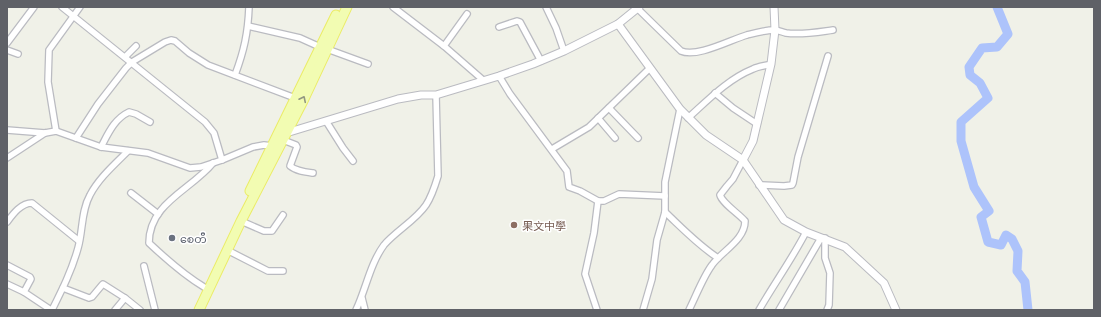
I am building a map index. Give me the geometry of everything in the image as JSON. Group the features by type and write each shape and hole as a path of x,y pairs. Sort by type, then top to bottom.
{"main road":[{"path":"199,309 241,220 284,136 324,48 340,7"},
{"path":"199,309 204,287 295,98 347,7"}],"street":[{"path":"7,44 34,7"},
{"path":"62,7 205,122 214,133 222,160"},
{"path":"56,131 48,82 49,50 80,7"},
{"path":"235,75 244,51 249,7"},
{"path":"393,7 444,46 484,80"},
{"path":"546,7 556,28 564,51"},
{"path":"689,310 711,266 739,236 745,226 745,220 721,199 720,195 733,180 753,141 771,64 775,30 774,7"},
{"path":"284,136 326,121 398,99 421,95 436,95 499,76 541,61 618,24 638,8 681,51 686,53 716,46 748,35 775,30 787,33 816,33 833,30"},
{"path":"444,46 467,14"},
{"path":"499,27 517,21 520,22 541,61"},
{"path":"618,24 680,109 706,135 743,160 784,220 806,232 845,247 884,283 896,310"},
{"path":"248,26 300,38 368,64"},
{"path":"76,138 98,104 132,62 165,42 171,40 175,41 208,65 295,98"},
{"path":"125,57 136,46"},
{"path":"7,50 18,54"},
{"path":"760,185 792,185 798,157 828,56"},
{"path":"688,118 715,93 739,75 754,68 771,64"},
{"path":"552,149 589,126 650,68"},
{"path":"499,76 510,94 567,171 569,187 598,201 604,201 619,194 665,196"},
{"path":"715,93 733,108 757,124"},
{"path":"356,310 373,266 384,246 426,205 434,188 438,176 436,95"},
{"path":"609,108 638,138"},
{"path":"643,310 652,280 657,240 665,212 665,182 680,109"},
{"path":"101,148 121,115 129,112 136,114 150,122"},
{"path":"598,118 615,138"},
{"path":"326,121 343,148 353,160"},
{"path":"7,130 45,133 56,131 101,148 148,153 190,168 201,167 254,147 264,145 272,146"},
{"path":"7,158 45,133"},
{"path":"284,136 297,147 290,162 291,168 294,170 313,173"},
{"path":"7,284 24,292 52,310 63,288 78,247 84,211 89,196 100,180 128,151"},
{"path":"204,287 192,280 149,243 151,226 164,204 204,174 213,163"},
{"path":"131,193 158,214"},
{"path":"597,310 585,274 594,234 598,201"},
{"path":"7,222 14,212 29,203 32,203 79,241"},
{"path":"665,212 691,237 718,258"},
{"path":"241,220 264,231 272,231 283,215"},
{"path":"759,310 777,279 791,260 806,232"},
{"path":"779,310 823,238"},
{"path":"823,238 825,258 830,273 829,305 827,310"},
{"path":"227,250 268,272 282,271"},
{"path":"7,265 30,277 31,279 24,292"},
{"path":"144,266 155,310"},
{"path":"63,288 89,298 92,297 103,284 140,310"},
{"path":"362,297 365,310"},
{"path":"115,310 125,298"}],"waterway":[{"path":"997,7 1008,34 997,47 982,48 969,67 970,75 980,83 988,98 961,122 961,141 974,187 989,211 981,217 988,242 1001,245 1006,235 1012,239 1018,251 1017,271 1025,282 1028,310"}],"place":[{"name":"果文中學","path":"514,225"},
{"name":"စေတီ","path":"172,238"}]}
